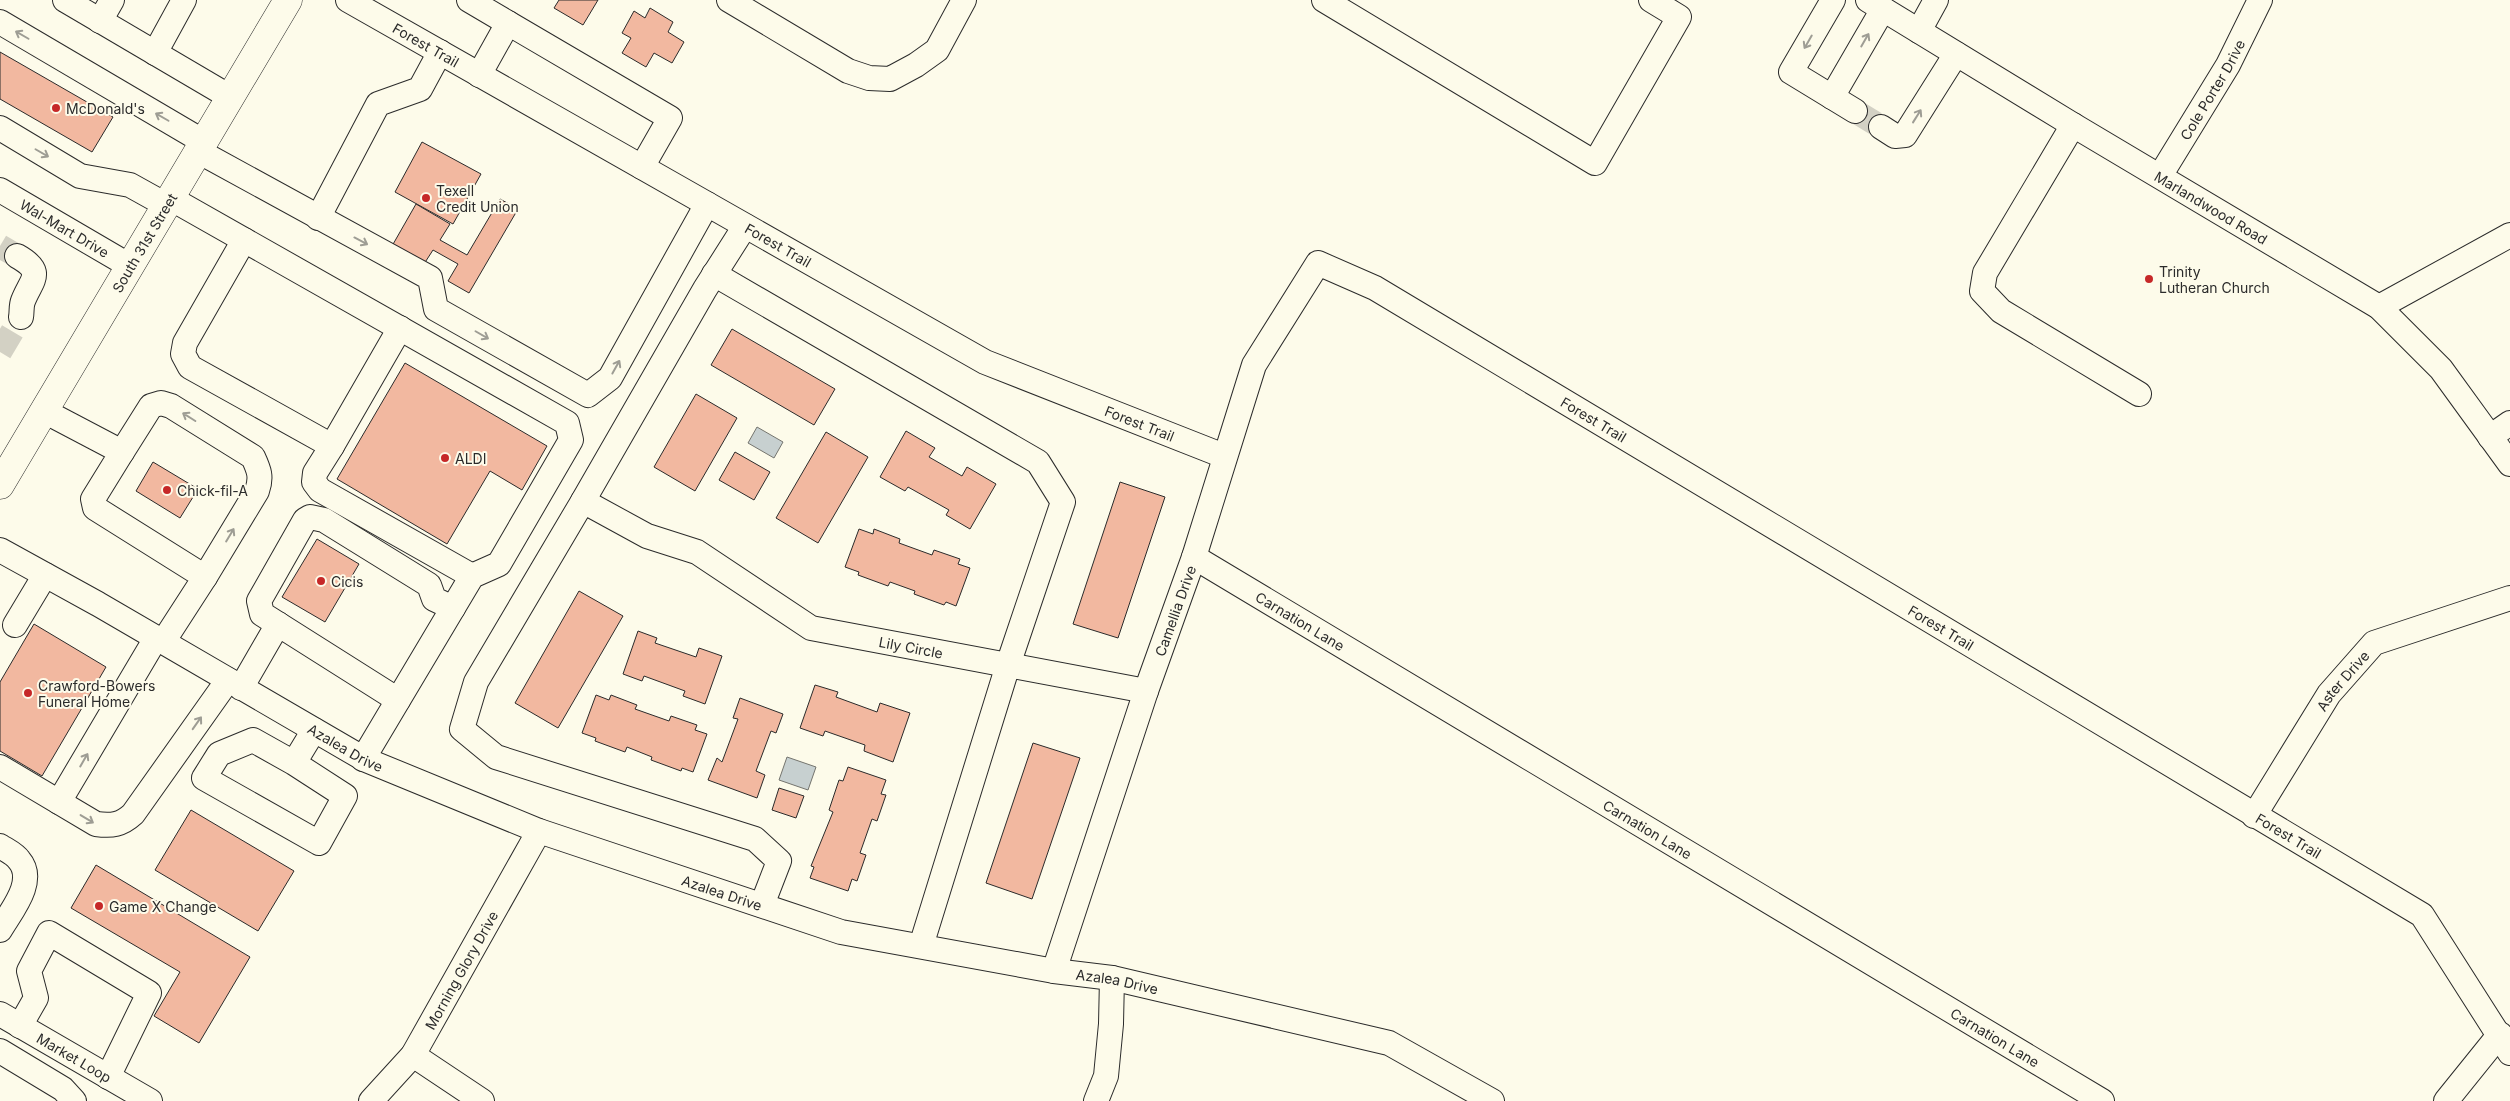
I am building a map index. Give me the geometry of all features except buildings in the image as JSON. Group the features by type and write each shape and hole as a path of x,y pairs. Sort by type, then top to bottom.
{"main road":[{"name":"South 31st Street","path":"0,485 288,0"}],"street":[{"path":"65,0 230,97"},
{"path":"100,21 112,0"},
{"path":"156,53 184,0"},
{"name":"Forest Trail","path":"348,0 985,362 1224,456"},
{"path":"469,0 670,118 642,167"},
{"path":"729,0 848,71 869,78 890,79 916,65 937,50 964,0"},
{"path":"1324,0 1595,163 1679,17 1651,0"},
{"path":"1833,0 1791,72 1855,111"},
{"path":"1919,30 1936,0"},
{"name":"Cole Porter Drive","path":"2160,176 2228,65 2260,0"},
{"path":"1832,97 1876,4"},
{"name":"Marlandwood Road","path":"1876,4 2073,125 2379,307 2441,369 2510,464"},
{"path":"0,22 318,218 430,278 436,309 588,395 610,378 707,204"},
{"path":"479,74 508,23"},
{"path":"318,218 378,104 420,89 440,52"},
{"path":"1881,127 1895,136 1905,135 1956,54"},
{"path":"2073,125 1985,273 1982,291 2000,311 2139,394"},
{"path":"0,128 80,176 130,185 244,240 567,423 571,432 571,440 499,564 472,576 363,759"},
{"name":"Wal-Mart Drive","path":"0,190 130,266"},
{"path":"745,226 714,274 476,682 462,730 496,757 755,839 779,860 762,906"},
{"path":"2379,307 2510,235"},
{"path":"244,240 186,343 184,354 190,367 332,446"},
{"path":"17,256 29,263 34,276 32,287 17,309"},
{"name":"Forest Trail","path":"1318,263 1375,288 2422,915 2505,1043"},
{"name":"Camellia Drive","path":"1054,971 1146,691 1194,557 1254,365 1318,263"},
{"path":"714,274 1038,462 1064,502 1008,665 921,946"},
{"path":"400,328 315,473 314,482 320,490 472,576"},
{"path":"59,802 159,640 206,577 257,491 261,480 253,457 171,406 161,403 151,406 122,452 93,499 95,508 206,577"},
{"path":"44,411 122,452"},
{"path":"2490,436 2510,423"},
{"name":"Lily Circle","path":"583,500 647,536 697,552 811,628 1146,691"},
{"path":"398,700 262,614 259,601 305,520 310,517 324,520 429,585 434,599 453,608"},
{"name":"Azalea Drive","path":"0,550 363,759 538,831 842,932 1054,971 1112,978 1389,1043 1492,1101"},
{"name":"Carnation Lane","path":"1194,557 2102,1101"},
{"path":"15,625 45,575"},
{"name":"Aster Drive","path":"2254,816 2329,694 2374,644 2510,598"},
{"path":"0,767 96,824 108,826 123,823 133,814 235,684 278,624"},
{"path":"294,764 314,730"},
{"path":"253,740 294,764 345,796 319,843 204,778 219,754 253,740"},
{"name":"Morning Glory Drive","path":"372,1101 413,1054 538,831"},
{"path":"0,846 19,859 25,871 26,884 0,930"},
{"path":"20,1026 36,998 29,971 49,932 149,993 108,1077"},
{"path":"1096,1101 1106,1076 1111,1024 1112,978"},
{"name":"Market Loop","path":"0,1014 150,1101"},
{"path":"2446,1101 2505,1043"},
{"path":"0,1051 62,1089 74,1101"},
{"path":"413,1054 482,1101"}],"shaded area":[{"path":"757,427 783,442 774,458 748,443"},
{"path":"787,757 816,767 808,790 779,780"}],"tunnel":[{"path":"1855,111 1881,127"},
{"path":"0,246 17,256"},
{"path":"0,352 21,317"}],"place":[{"name":"McDonald's","path":"56,108"},
{"name":"Texell Credit Union","path":"426,198"},
{"name":"Trinity Lutheran Church","path":"2149,279"},
{"name":"ALDI","path":"445,458"},
{"name":"Chick-fil-A","path":"167,490"},
{"name":"Cicis","path":"321,581"},
{"name":"Crawford-Bowers Funeral Home","path":"28,693"},
{"name":"Game X Change","path":"99,906"}]}
